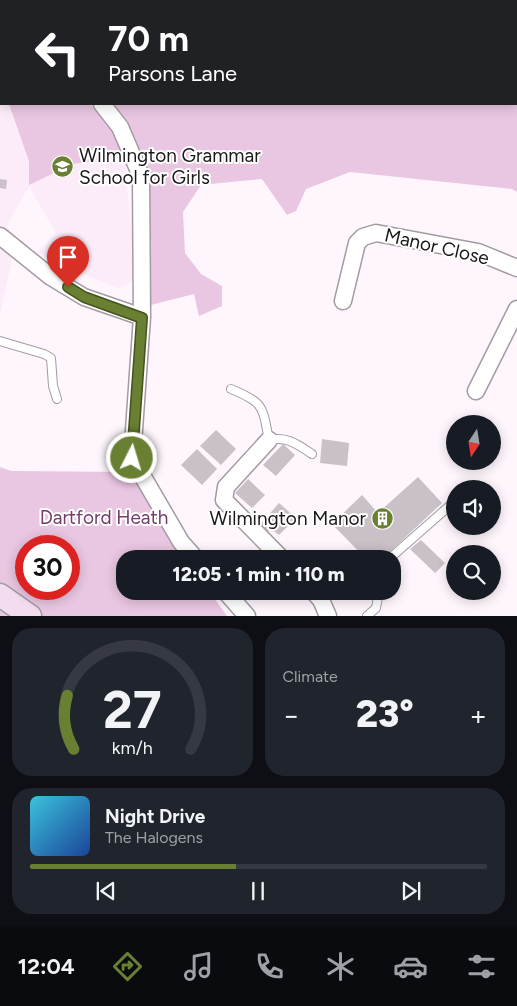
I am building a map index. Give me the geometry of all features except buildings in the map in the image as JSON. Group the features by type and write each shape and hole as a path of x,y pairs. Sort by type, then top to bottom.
{"street":[{"path":"103,105 120,127 141,176 142,318 132,458 181,542 188,550"},
{"name":"Manor Close","path":"343,300 357,242 363,237 376,233 478,252 517,268"},
{"path":"0,236 51,277 84,297 142,318"},
{"path":"476,391 517,309"},
{"path":"268,440 226,487 224,500 273,550"},
{"path":"0,595 30,616"},
{"path":"233,600 247,616"},
{"path":"321,600 328,616"}],"lane":[{"path":"0,341 44,354 51,358 53,386 57,399"},
{"path":"231,390 255,400 263,413 268,440 280,437 294,441 312,454"},
{"path":"399,550 446,509"},
{"path":"367,616 376,608 377,600"}],"shaded area":[{"name":"Wilmington Grammar School for Girls","path":"0,105 91,105 127,157 126,176 136,279 119,289 37,253 56,233 29,186 6,227 17,237 0,315"}],"green space":[{"path":"9,105 91,105 112,129 127,157 72,164 29,185 29,161"},
{"path":"109,105 517,105 517,192 512,189 350,172 306,189 296,211 287,215 262,179 201,185 183,212 185,253 201,274 222,286 222,306 199,316 194,294 151,305 147,167 136,142"},
{"name":"Dartford Heath","path":"0,467 11,471 130,472 178,550 116,550 116,600 215,600 227,616 0,616"}],"place":[{"name":"Wilmington Grammar School for Girls","path":"63,166"},
{"name":"Wilmington Manor","path":"382,518"}],"route":[{"path":"68,287 84,297 142,318 132,458"}]}
